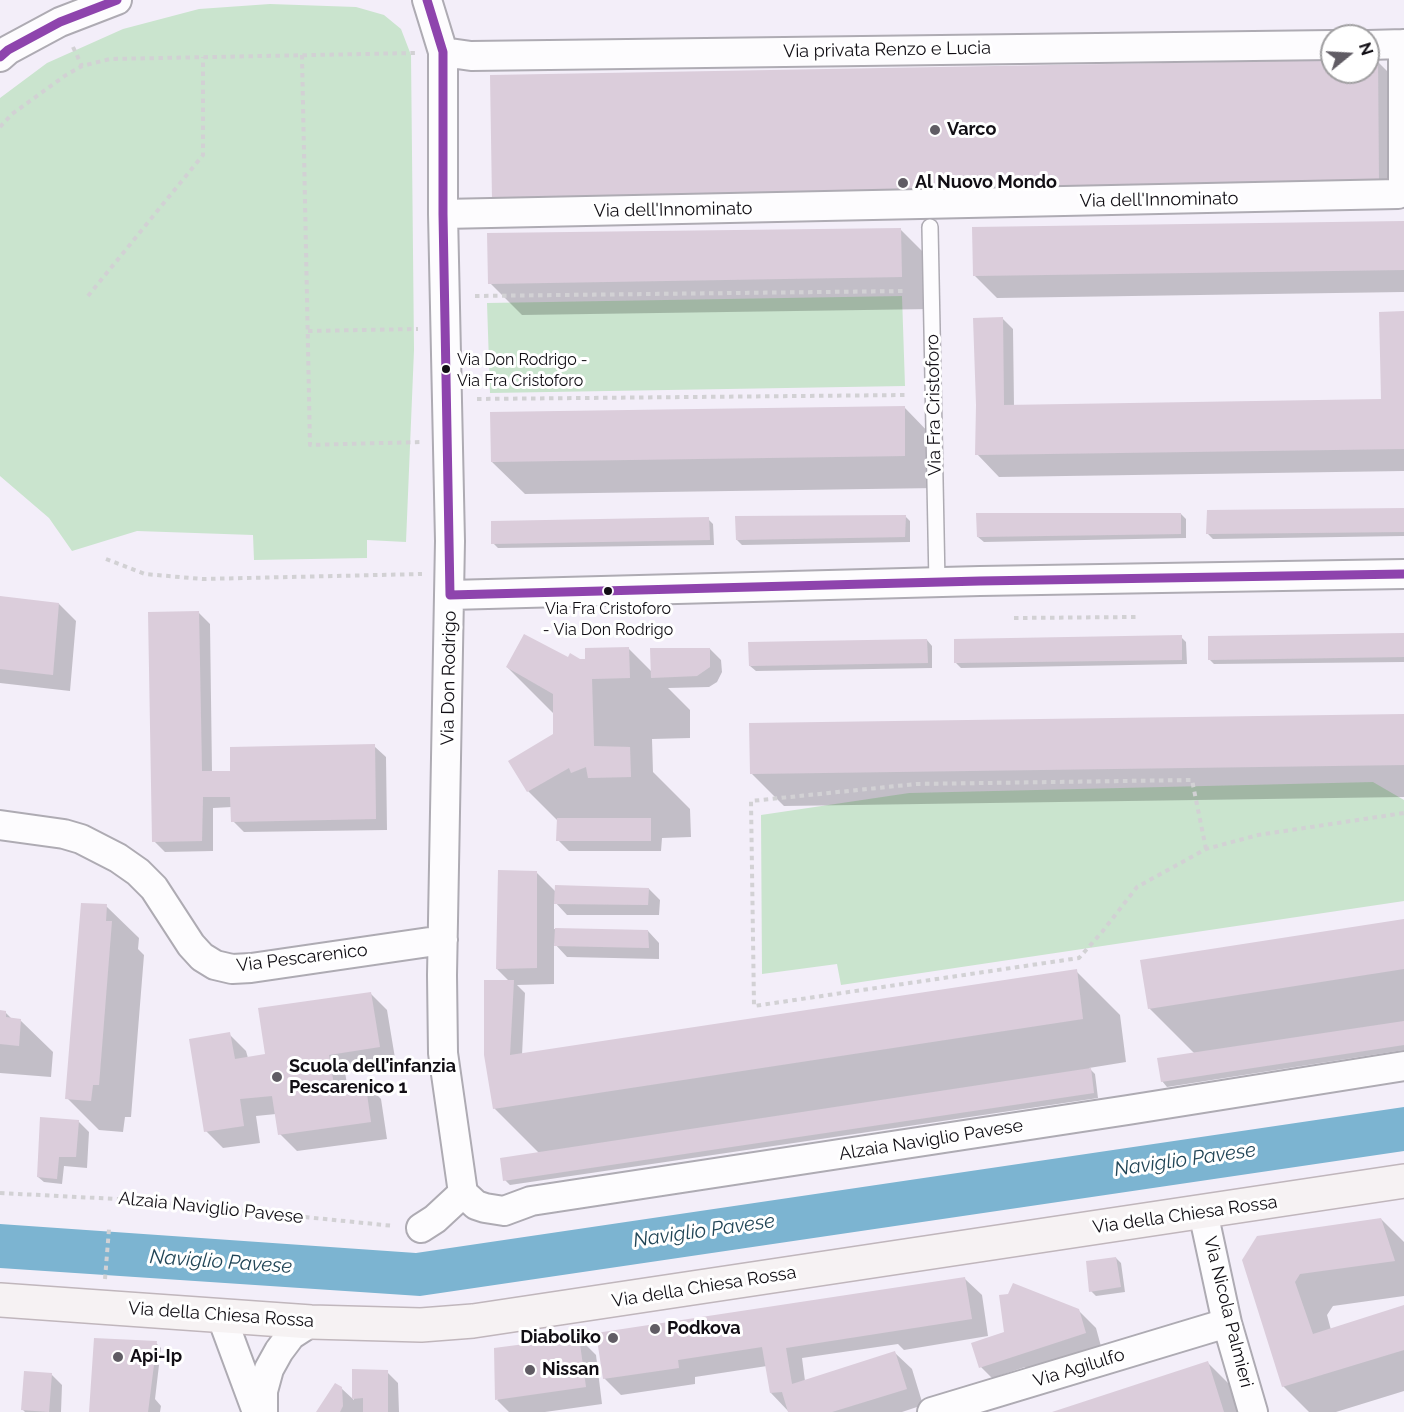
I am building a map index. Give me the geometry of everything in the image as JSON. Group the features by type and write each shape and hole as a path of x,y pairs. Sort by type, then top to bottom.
{"main road":[{"name":"Via della Chiesa Rossa","path":"0,1300 311,1322 421,1325 473,1321 1404,1181"}],"street":[{"path":"0,57 8,50 60,22 117,0"},
{"name":"Via Don Rodrigo","path":"427,0 443,52 443,214 450,595 443,1053 463,1193"},
{"path":"1380,45 1403,44"},
{"name":"Via dell'Innominato","path":"443,214 1398,194 1403,191 1403,44"},
{"name":"Via privata Renzo e Lucia","path":"443,52 471,56 1320,45"},
{"path":"450,595 1404,574"},
{"name":"Via Pescarenico","path":"0,825 81,838 118,858 138,872 154,888 191,945 202,957 232,969 443,940"},
{"name":"Alzaia Naviglio Pavese","path":"463,1193 485,1208 504,1210 531,1201 1128,1110 1404,1065"},
{"path":"421,1228 435,1219 463,1193"},
{"name":"Via Nicola Palmieri","path":"1203,1212 1227,1323 1253,1412"},
{"path":"221,1315 257,1412"},
{"path":"263,1412 263,1391 269,1369 291,1335 311,1322"},
{"name":"Via Agilulfo","path":"932,1412 1227,1323"}],"lane":[{"name":"Via Fra Cristoforo","path":"930,227 938,583"}],"path":[{"path":"71,44 82,66"},
{"path":"0,127 12,114 42,91 82,66 110,59 443,52"},
{"path":"302,55 310,445 423,442"},
{"path":"88,296 203,155 203,57"},
{"path":"475,296 907,291"},
{"path":"308,331 422,329"},
{"path":"477,399 908,395"},
{"path":"106,559 145,574 202,579 425,574"},
{"path":"1014,618 1136,617"},
{"path":"1206,849 1192,780 916,784 751,801 753,1006 1079,958 1137,887 1206,849 1258,835 1404,813"},
{"name":"Alzaia Naviglio Pavese","path":"0,1193 136,1200 421,1228"},
{"path":"105,1275 109,1230"}],"green space":[{"path":"270,4 356,7 384,15 401,29 411,55 414,350 406,542 367,540 367,558 254,560 253,535 137,531 72,551 49,518 0,476 0,98 47,63 123,29 199,9"},
{"path":"902,296 905,386 490,393 487,303"},
{"path":"1373,782 1404,800 1404,901 841,985 837,964 762,974 761,815 909,793"}],"water":[{"name":"Naviglio Pavese","path":"1404,1107 1404,1151 420,1296 0,1268 0,1224 416,1253"}],"building":[{"name":"Varco","path":"1320,60 1320,84 1378,84 1379,186 492,200 490,75"},
{"path":"1404,221 1404,270 973,276 972,227"},
{"path":"901,228 902,277 488,284 487,233"},
{"path":"1404,311 1404,449 975,455 973,318 1003,317 1004,405 1381,399 1379,312"},
{"path":"905,406 905,456 491,462 490,412"},
{"path":"1404,508 1404,532 1206,534 1207,510"},
{"path":"976,513 1181,513 1181,534 977,537"},
{"path":"906,515 905,537 736,540 735,516"},
{"path":"709,517 710,540 491,544 491,521"},
{"path":"0,596 59,603 53,675 0,669"},
{"path":"199,611 202,771 230,771 230,747 375,744 376,819 231,822 230,797 203,797 202,841 152,842 148,612"},
{"path":"1404,633 1404,657 1208,660 1208,636"},
{"path":"524,634 568,657 570,653 580,659 585,659 585,648 629,647 630,678 592,679 594,746 630,747 631,777 588,778 586,767 571,773 569,768 527,792 508,761 553,734 553,694 506,667"},
{"path":"1182,635 1182,660 954,663 954,639"},
{"path":"927,639 928,663 749,666 748,642"},
{"path":"650,648 710,648 710,667 697,676 651,678"},
{"path":"1404,714 1404,765 750,774 749,723"},
{"path":"557,818 651,818 651,841 556,841"},
{"path":"498,870 537,871 537,968 496,969"},
{"path":"555,885 649,888 648,905 554,904"},
{"path":"81,903 107,904 106,921 112,921 99,1085 93,1085 91,1101 65,1099"},
{"path":"1404,919 1404,969 1148,1009 1140,960"},
{"path":"555,928 648,930 649,948 554,946"},
{"path":"1077,969 1083,1019 493,1109 484,1055 484,980 514,980 510,1055"},
{"path":"371,992 380,1047 329,1055 334,1085 365,1080 371,1122 278,1135 272,1096 240,1099 244,1126 204,1132 189,1039 230,1032 235,1059 265,1054 258,1008"},
{"path":"0,1010 6,1011 6,1017 21,1019 19,1046 0,1044"},
{"path":"1404,1021 1404,1045 1161,1082 1157,1058"},
{"path":"1091,1068 1094,1093 503,1181 500,1158"},
{"path":"40,1117 79,1120 76,1157 59,1157 57,1179 37,1177"},
{"path":"1381,1218 1395,1261 1300,1274 1295,1282 1313,1334 1404,1305 1404,1350 1282,1387 1242,1260 1257,1236"},
{"path":"1116,1257 1121,1287 1089,1292 1086,1261"},
{"path":"965,1277 972,1319 786,1348 792,1384 895,1351 907,1389 832,1412 788,1412 782,1392 770,1393 762,1347 678,1360 679,1368 603,1379 596,1333"},
{"path":"1013,1283 1079,1309 1086,1333 979,1368 971,1343 1004,1332 999,1295 1008,1294"},
{"path":"579,1337 586,1387 495,1400 494,1348"},
{"path":"94,1338 157,1341 148,1412 89,1412"},
{"path":"1208,1361 1224,1412 1052,1412"},
{"path":"352,1369 388,1370 388,1412 363,1412 363,1398 352,1399"},
{"path":"24,1371 52,1373 49,1412 21,1410"},
{"path":"335,1383 342,1387 343,1406 340,1412 316,1412"}],"transit line":[{"path":"0,57 8,50 60,22 117,0"},
{"path":"427,0 443,52 443,214 450,595"},
{"path":"450,595 980,581 1404,574"}],"place":[{"name":"Varco","path":"935,130"},
{"name":"Al Nuovo Mondo","path":"903,183"},
{"name":"Via Don Rodrigo - Via Fra Cristoforo","path":"446,369"},
{"name":"Via Fra Cristoforo - Via Don Rodrigo","path":"608,591"},
{"name":"Scuola dell’infanzia Pescarenico 1","path":"277,1077"},
{"name":"Podkova","path":"655,1329"},
{"name":"Diaboliko","path":"613,1338"},
{"name":"Api-Ip","path":"118,1357"},
{"name":"Nissan","path":"530,1370"}]}
